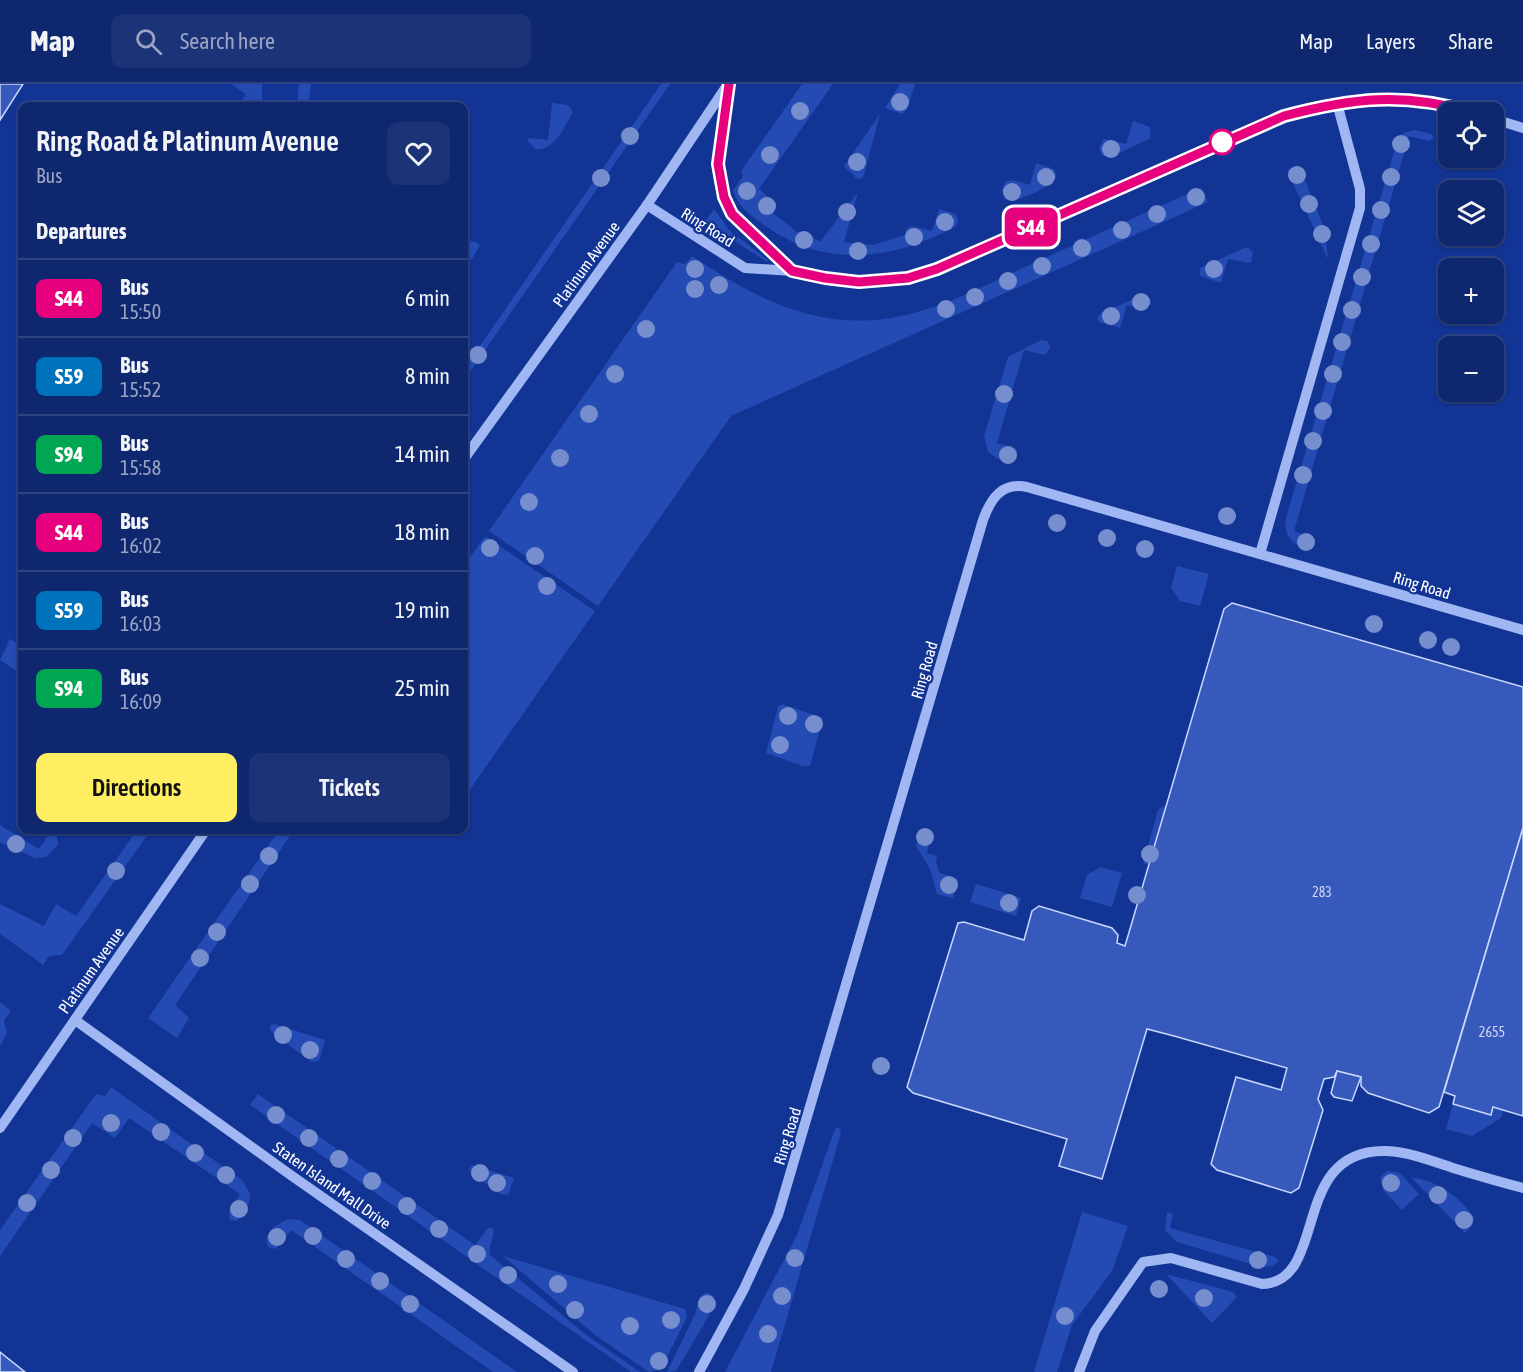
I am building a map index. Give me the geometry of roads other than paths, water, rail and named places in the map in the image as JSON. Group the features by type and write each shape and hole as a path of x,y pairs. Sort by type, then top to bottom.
{"street":[{"name":"Platinum Avenue","path":"468,453 647,205 729,84"},
{"name":"Ring Road","path":"729,84 718,164 724,197 732,214 792,271"},
{"name":"Ring Road","path":"647,205 745,268 792,271 859,282 908,278 937,269 1284,116 1337,104 1389,99 1424,100 1438,104"},
{"path":"1260,554 1360,208 1360,189 1337,104"},
{"path":"1504,122 1523,128"},
{"name":"Ring Road","path":"699,1372 744,1289 778,1215 983,520 993,498 1004,488 1014,484 1027,487 1523,630"},
{"name":"Platinum Avenue","path":"0,1128 203,834"},
{"name":"Staten Island Mall Drive","path":"75,1020 292,1176 573,1372"},
{"path":"1079,1372 1095,1331 1143,1262 1171,1258 1262,1284 1276,1284 1285,1278 1302,1248 1321,1190 1336,1169 1347,1161 1372,1152 1401,1153 1523,1188"}]}
